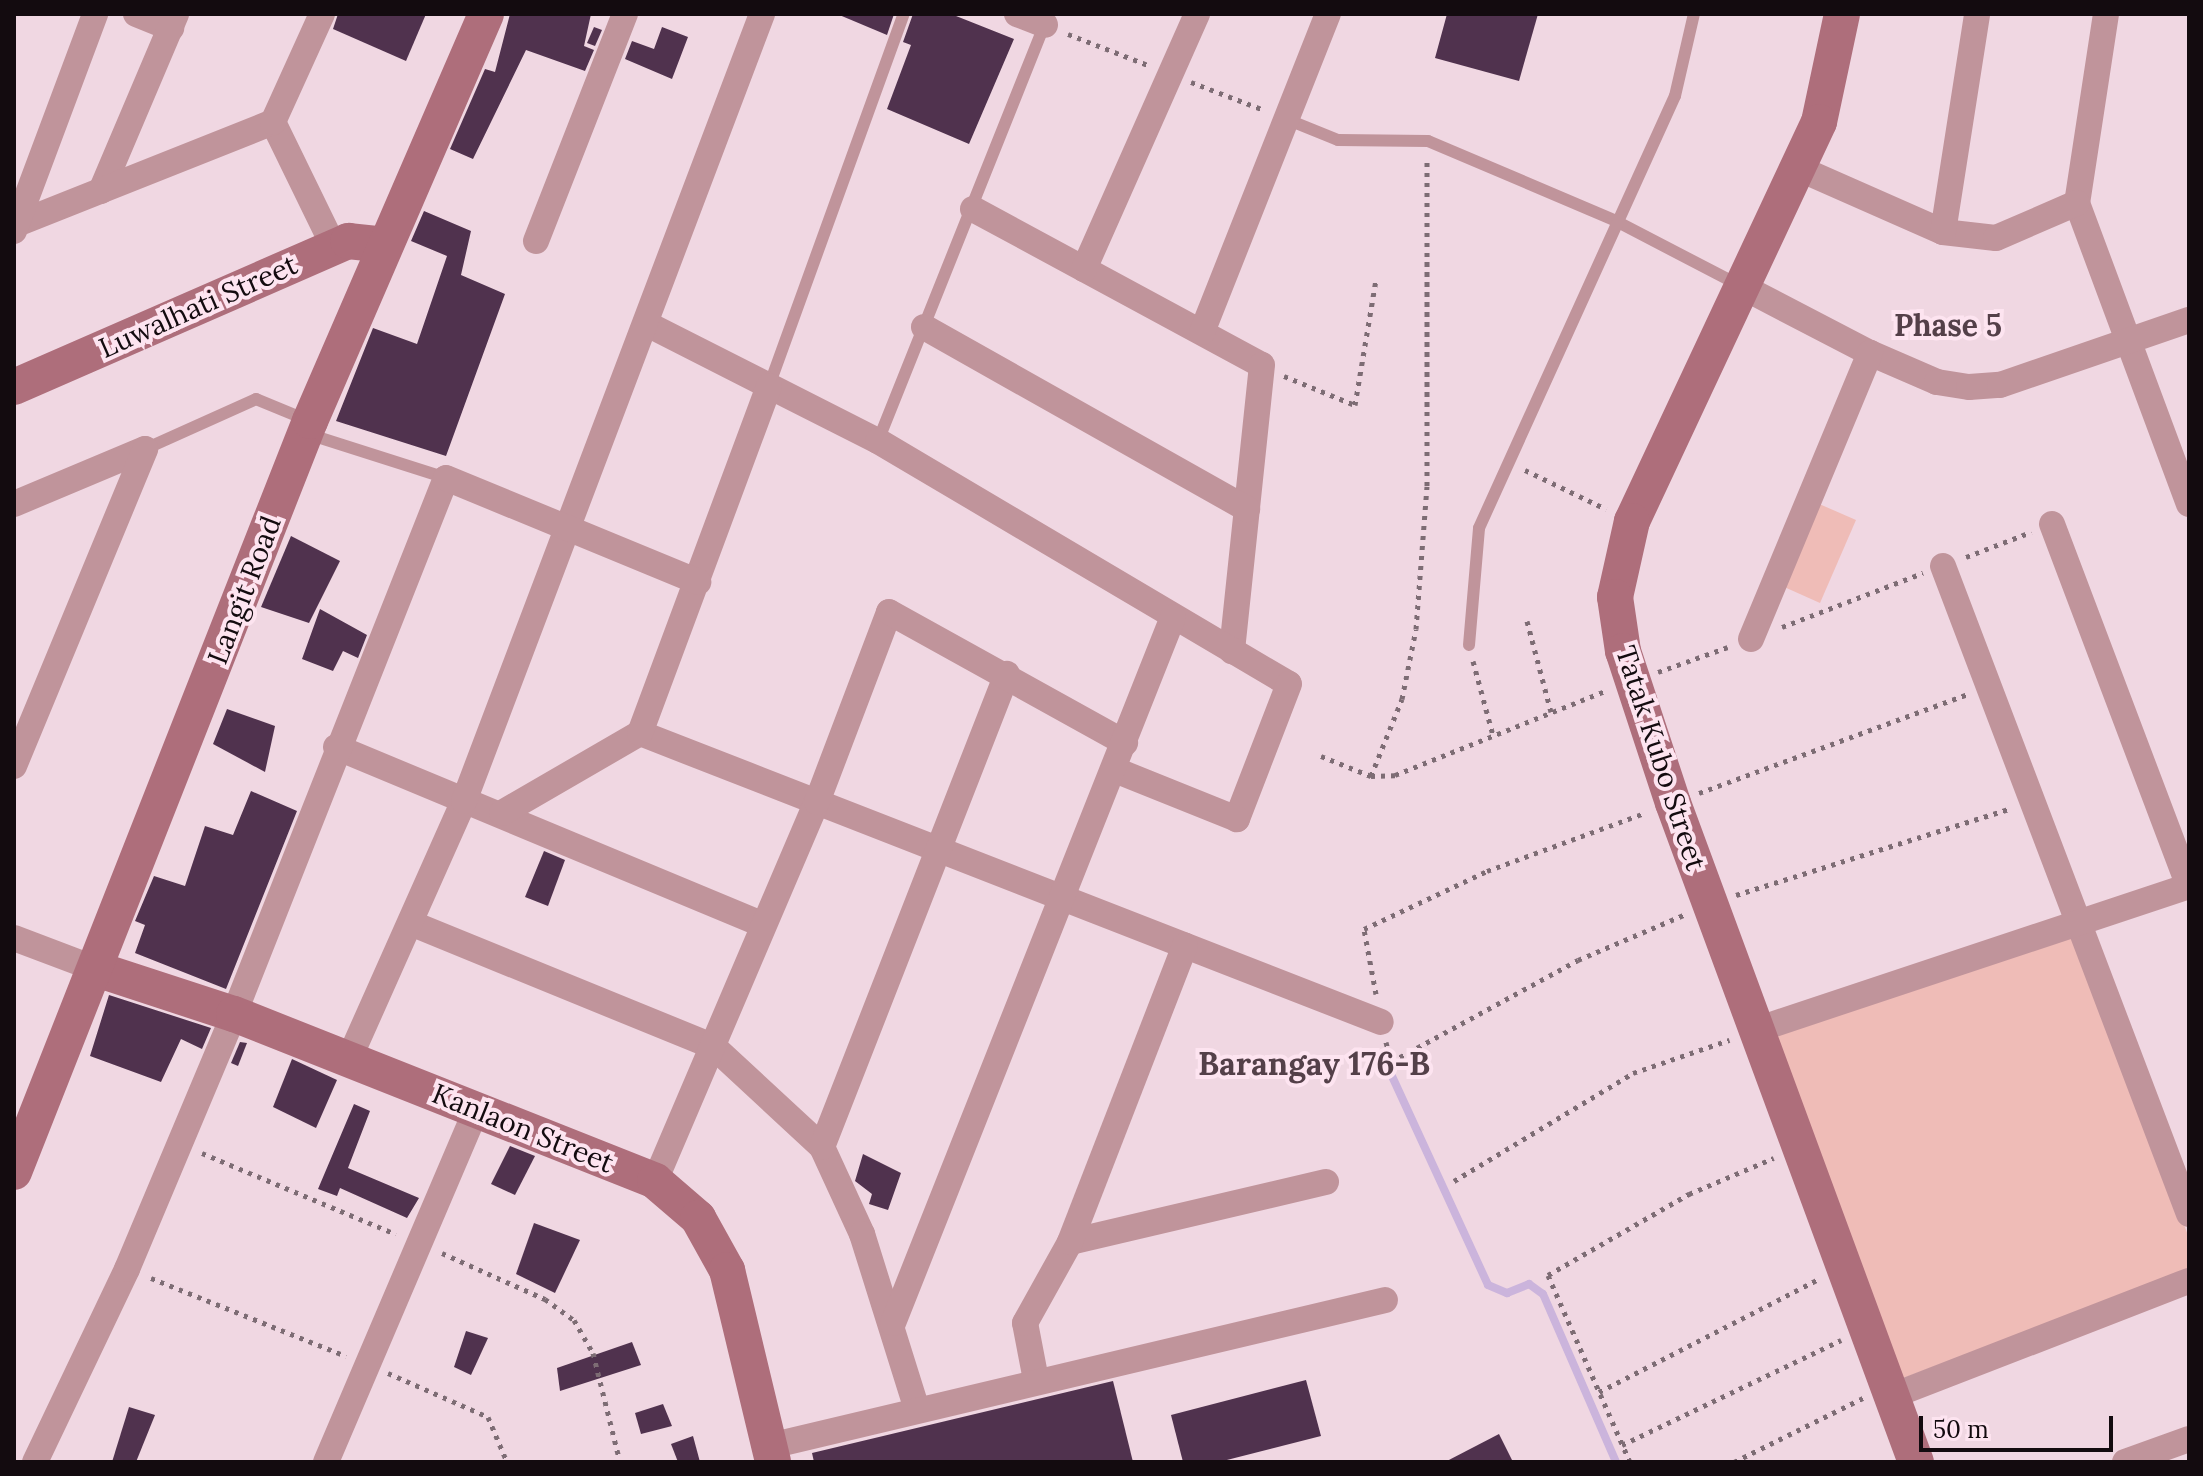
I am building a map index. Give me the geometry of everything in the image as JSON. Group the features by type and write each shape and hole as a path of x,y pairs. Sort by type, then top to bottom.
{"street":[{"path":"15,228 95,14"},
{"path":"101,191 174,21 136,14"},
{"path":"15,228 273,122 322,14"},
{"name":"Langit Road","path":"14,1172 308,427 486,14"},
{"path":"536,241 625,14"},
{"path":"349,1059 413,924 464,801 563,523 649,325 762,14"},
{"path":"1017,14 1047,20"},
{"path":"1084,269 1197,14"},
{"path":"1202,332 1328,14"},
{"name":"Tatak Kubo Street","path":"1842,14 1831,82 1798,168 1632,521 1615,597 1632,682 1673,803 1916,1462"},
{"path":"1943,232 1977,14"},
{"path":"2106,14 2077,203 2124,344 2189,504"},
{"path":"273,122 334,247"},
{"path":"1798,168 1943,232 1996,238 2077,203"},
{"path":"973,209 1262,365 1232,651"},
{"name":"Luwalhati Street","path":"14,387 334,247 360,239 384,245"},
{"path":"1743,287 1870,353 1937,382 1969,387 2000,385 2189,320"},
{"path":"649,325 878,441 1289,684 1237,819 1115,770"},
{"path":"924,327 1247,509"},
{"path":"1751,639 1870,353"},
{"path":"502,813 640,733 769,386"},
{"path":"14,504 145,449"},
{"path":"14,766 145,449"},
{"path":"35,1462 127,1269 234,1014 336,747 446,478 563,523 698,582"},
{"path":"1756,1030 2079,926 2189,886 2052,524"},
{"path":"1943,566 2189,1214"},
{"path":"655,1181 714,1047 761,924 817,802 889,612 1007,674 1125,743"},
{"path":"893,1323 1065,899 1173,617"},
{"path":"822,1147 1007,674"},
{"path":"640,733 1381,1022"},
{"path":"336,747 464,801 502,813 761,924"},
{"path":"413,924 714,1047 822,1147 893,1323 917,1410"},
{"path":"14,938 96,969"},
{"path":"1036,1380 1025,1323 1070,1242 1185,946"},
{"name":"Kanlaon Street","path":"96,969 234,1014 655,1181 698,1218 727,1270 772,1454"},
{"path":"326,1462 423,1245 477,1108"},
{"path":"1070,1242 1326,1182"},
{"path":"1890,1390 2189,1281"},
{"path":"772,1454 917,1410 1036,1380 1385,1300"},
{"path":"2131,1461 2189,1439"}],"lane":[{"path":"769,386 904,14"},
{"path":"1469,645 1479,528 1505,460 1614,220 1675,96 1694,14"},
{"path":"878,441 1047,20"},
{"path":"1286,119 1338,140 1428,141 1614,220 1743,287"},
{"path":"145,449 256,399 308,427 446,478"}],"path":[{"path":"1371,776 1402,699 1416,629 1427,486 1422,285 1428,141"},
{"path":"1262,365 1355,405 1376,280"},
{"path":"1505,460 1632,521"},
{"path":"1321,756 1371,776 1395,775 1551,712 2052,524"},
{"path":"1527,621 1551,712"},
{"path":"1469,645 1493,735"},
{"path":"1364,929 1487,871 1987,687"},
{"path":"1391,1062 1578,960 1710,903 2032,801"},
{"path":"1454,1181 1633,1073 1756,1030"},
{"path":"178,1143 545,1299 574,1320 593,1353 620,1462"},
{"path":"1630,1462 1548,1275 1689,1194 1800,1147"},
{"path":"1599,1392 1845,1268"},
{"path":"127,1269 371,1366 488,1417 507,1462"},
{"path":"1622,1445 1868,1329"},
{"path":"1734,1462 1890,1390"}],"shaded area":[{"path":"1817,503 1856,520 1820,603 1782,586"},
{"path":"2077,935 2189,1238 2189,1270 1901,1379 1772,1033"}],"building":[{"path":"338,14 426,14 406,61 333,29"},
{"path":"510,14 591,14 584,46 594,50 585,71 526,50 473,159 450,149 485,69 495,72"},
{"path":"837,14 894,14 887,35"},
{"path":"913,14 951,14 1014,39 969,144 887,109 911,45 903,42"},
{"path":"1447,14 1538,14 1519,81 1435,58"},
{"path":"594,27 602,30 595,46 587,43"},
{"path":"662,27 688,37 672,79 625,59 632,41 654,49"},
{"path":"424,211 471,231 461,275 505,294 446,456 336,421 373,328 417,344 447,256 411,241"},
{"path":"291,536 340,561 309,623 261,607"},
{"path":"320,609 367,635 358,658 343,651 333,671 302,659"},
{"path":"227,709 275,726 265,772 213,744"},
{"path":"251,791 297,811 226,989 135,953 145,925 135,921 154,876 185,886 205,826 233,835"},
{"path":"544,851 565,860 548,906 525,897"},
{"path":"109,995 211,1028 202,1049 181,1039 161,1082 90,1056"},
{"path":"240,1042 247,1043 238,1066 231,1063"},
{"path":"292,1059 337,1080 316,1128 273,1107"},
{"path":"354,1104 370,1111 348,1168 419,1198 407,1218 340,1188 337,1196 318,1189"},
{"path":"510,1146 535,1156 515,1195 491,1184"},
{"path":"863,1154 901,1173 888,1210 869,1204 872,1194 855,1181"},
{"path":"534,1223 580,1240 555,1293 516,1274"},
{"path":"466,1331 488,1338 471,1375 454,1367"},
{"path":"632,1342 641,1365 560,1391 557,1368"},
{"path":"1306,1380 1321,1436 1219,1462 1183,1462 1171,1415"},
{"path":"1113,1381 1133,1462 814,1462 812,1453"},
{"path":"663,1404 672,1426 641,1434 635,1413"},
{"path":"129,1407 155,1415 136,1462 112,1462"},
{"path":"1499,1434 1513,1462 1445,1462"},
{"path":"693,1436 700,1462 678,1462 671,1444"}],"waterway":[{"path":"1391,1074 1488,1285 1507,1293 1529,1284 1543,1294 1616,1462"}],"district":[{"name":"Phase 5","path":"1948,325"},
{"name":"Barangay 176-B","path":"1314,1064"}]}
